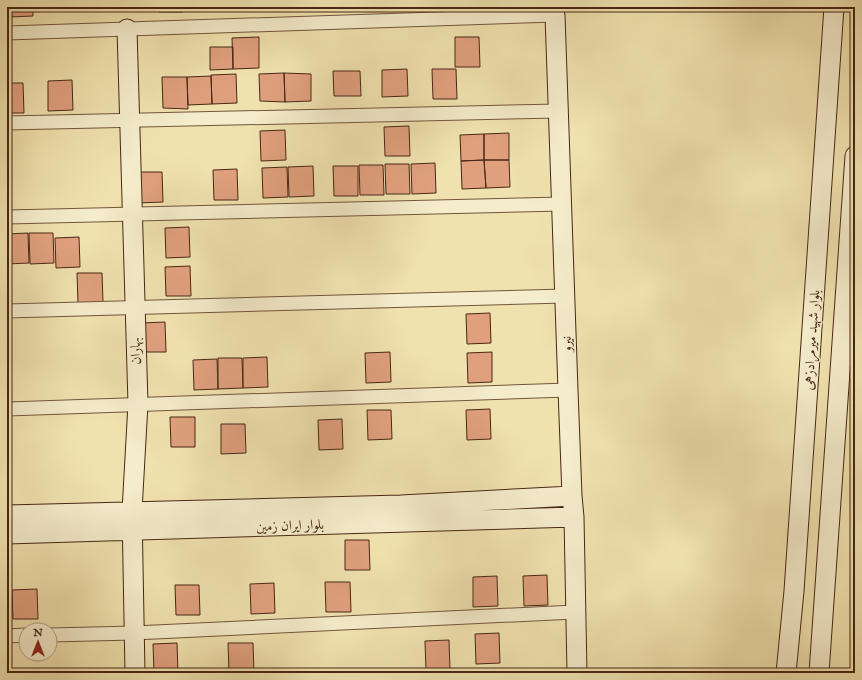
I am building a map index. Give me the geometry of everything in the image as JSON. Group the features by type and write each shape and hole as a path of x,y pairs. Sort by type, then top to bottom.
{"street":[{"name":"بلوار شهید میرمرادزهی","path":"786,673 796,551 834,7"},
{"path":"7,33 555,15"},
{"name":"نیرو","path":"555,15 572,496 574,517 577,673"},
{"name":"بهاران","path":"127,29 138,404 132,511 135,673"},
{"path":"7,123 558,111"},
{"path":"820,673 855,156"},
{"path":"7,217 562,204"},
{"path":"7,311 565,296"},
{"path":"7,409 568,390"},
{"name":"بلوار ایران زمین","path":"7,515 401,505 572,496"},
{"name":"بلوار ایران زمین","path":"7,534 574,517"},
{"path":"58,635 134,633 575,612"},
{"path":"7,636 18,635"}],"building":[{"path":"8,7 33,7 33,16 9,17"},
{"path":"159,7 183,7 183,12 159,12"},
{"path":"259,37 259,68 233,69 232,38"},
{"path":"455,37 479,37 480,67 455,67"},
{"path":"210,47 233,47 233,69 210,70"},
{"path":"407,69 408,96 382,97 382,70"},
{"path":"432,69 456,69 457,99 433,99"},
{"path":"333,71 360,71 361,96 334,96"},
{"path":"284,73 311,74 311,101 285,102"},
{"path":"284,73 285,102 260,101 259,74"},
{"path":"236,74 237,103 212,104 211,75"},
{"path":"211,76 212,104 188,105 187,77"},
{"path":"162,77 187,77 188,109 163,108"},
{"path":"72,80 73,110 48,111 48,81"},
{"path":"7,83 23,83 24,113 7,113"},
{"path":"409,126 410,156 385,156 384,127"},
{"path":"285,130 286,160 261,161 260,131"},
{"path":"509,133 509,160 484,160 484,134"},
{"path":"484,134 484,160 461,161 460,135"},
{"path":"484,160 509,160 510,187 486,188"},
{"path":"484,160 486,188 462,189 461,161"},
{"path":"435,163 436,193 412,194 411,164"},
{"path":"385,164 409,164 410,194 386,194"},
{"path":"359,165 383,165 384,195 360,195"},
{"path":"313,166 314,196 289,197 288,167"},
{"path":"333,166 358,166 358,196 334,196"},
{"path":"287,167 288,197 263,198 262,168"},
{"path":"237,169 238,200 214,200 213,170"},
{"path":"138,172 162,172 163,202 138,203"},
{"path":"189,227 190,257 166,258 165,228"},
{"path":"28,233 29,263 7,264 7,234"},
{"path":"29,233 53,233 54,263 30,264"},
{"path":"79,237 80,267 56,268 55,238"},
{"path":"190,266 191,296 166,296 165,267"},
{"path":"77,273 102,273 103,302 78,303"},
{"path":"490,313 491,343 467,344 466,314"},
{"path":"165,322 166,352 142,352 141,323"},
{"path":"390,352 391,382 366,383 365,353"},
{"path":"492,352 492,382 468,383 467,353"},
{"path":"267,357 268,387 243,388 243,358"},
{"path":"218,358 242,358 243,388 218,389"},
{"path":"217,359 218,389 194,390 193,360"},
{"path":"490,409 491,439 467,440 466,410"},
{"path":"367,410 391,410 392,439 368,440"},
{"path":"170,417 195,417 195,447 171,447"},
{"path":"342,419 343,449 319,450 318,420"},
{"path":"221,424 245,424 246,453 221,454"},
{"path":"345,540 369,540 370,570 345,570"},
{"path":"547,575 548,605 524,606 523,576"},
{"path":"497,576 498,606 473,607 473,577"},
{"path":"325,582 350,582 351,612 326,612"},
{"path":"274,583 275,613 251,614 250,584"},
{"path":"175,585 199,585 200,615 176,615"},
{"path":"37,589 38,619 13,619 12,590"},
{"path":"499,633 500,663 476,664 475,634"},
{"path":"449,640 450,670 426,671 425,641"},
{"path":"177,643 178,673 154,673 153,644"},
{"path":"228,643 253,643 254,673 229,673"},
{"path":"523,669 524,673 499,673 499,670"}]}
